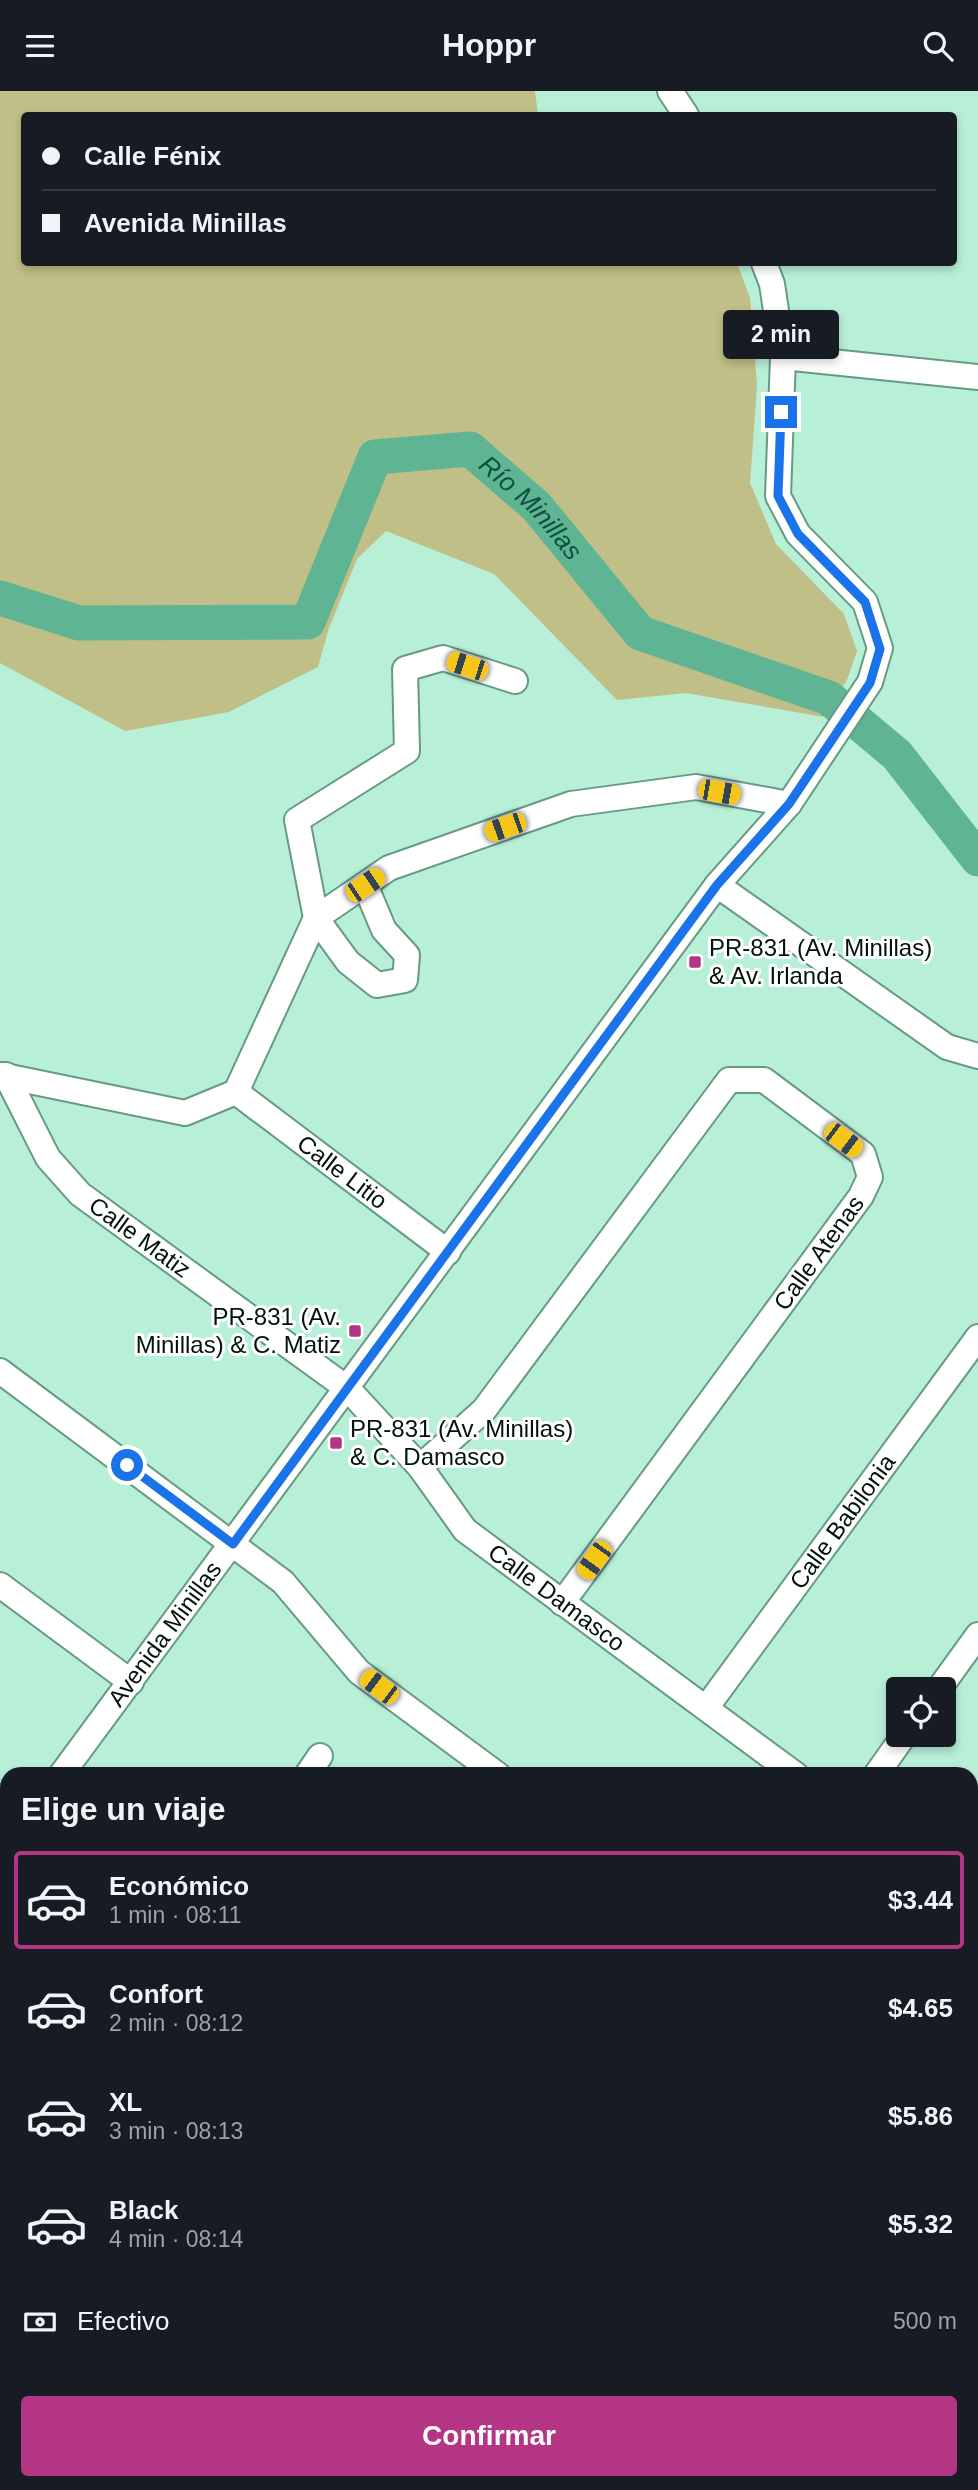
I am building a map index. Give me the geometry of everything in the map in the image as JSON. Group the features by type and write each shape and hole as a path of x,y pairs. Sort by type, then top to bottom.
{"street":[{"path":"670,91 684,112"},
{"name":"Avenida Minillas","path":"67,1767 717,885 789,804 870,683 880,649 865,602 798,534 778,496 783,356 772,284 765,266"},
{"path":"783,356 978,377"},
{"path":"365,885 384,930 407,955 405,980 377,985 348,961 316,918 298,820 407,751 405,669 443,658 515,681"},
{"path":"3,1075 185,1113 236,1093 316,918 388,869 571,804 696,787 789,804"},
{"path":"717,885 947,1047 978,1056"},
{"name":"Calle Matiz","path":"3,1075 48,1158 80,1194 348,1389"},
{"name":"Calle Atenas","path":"420,1467 484,1411 729,1080 764,1080 863,1154 870,1177 861,1196 562,1603"},
{"name":"Calle Litio","path":"236,1093 448,1252"},
{"name":"Calle Babilonia","path":"706,1708 978,1337"},
{"path":"0,1371 283,1582 359,1672 487,1767"},
{"name":"Calle Damasco","path":"348,1389 420,1467 465,1530 785,1767"},
{"path":"0,1585 131,1682"},
{"path":"948,1677 978,1635"},
{"path":"882,1767 896,1747"}],"shaded area":[{"path":"0,91 535,91 538,112 21,112 21,266 738,266 750,298 757,385 750,483 776,544 844,614 857,651 847,680 824,717 686,693 617,700 494,574 386,531 357,559 329,628 318,667 229,712 125,731 0,663"}],"waterway":[{"name":"Río Minillas","path":"0,598 79,623 308,622 375,457 470,449 536,506 640,633 829,698 897,755 978,859"}],"place":[{"name":"PR-831 (Av. Minillas) & Av. Irlanda","path":"695,962"},
{"name":"PR-831 (Av. Minillas) & C. Matiz","path":"355,1331"},
{"name":"PR-831 (Av. Minillas) & C. Damasco","path":"336,1443"}],"route":[{"path":"127,1465 233,1544 717,885 789,804 870,683 880,649 865,602 798,534 778,496 781,412"}]}
